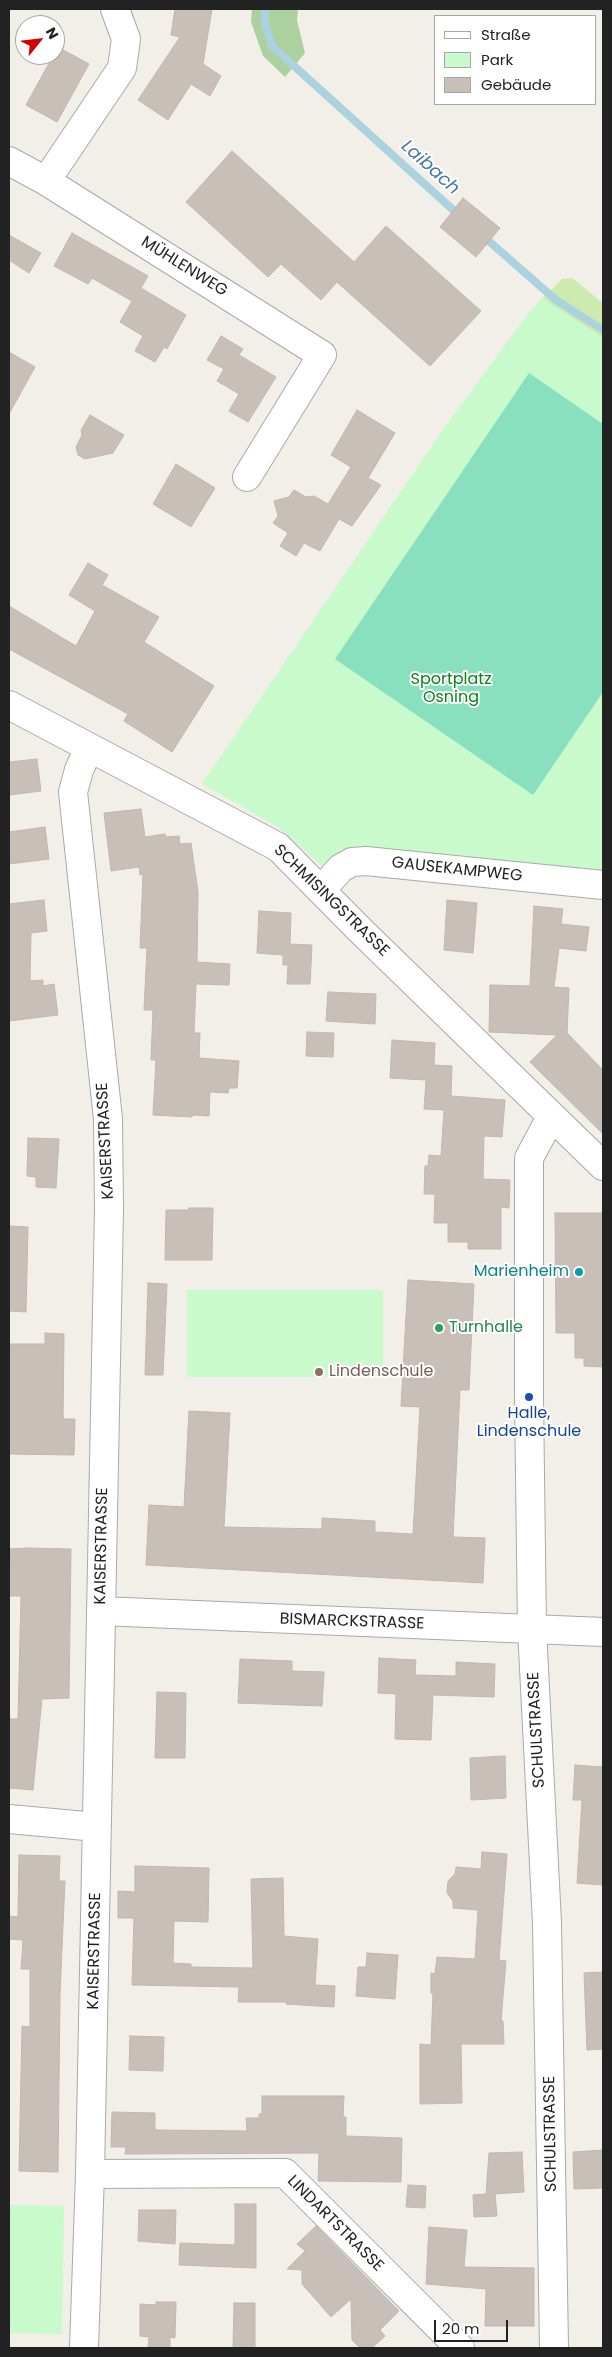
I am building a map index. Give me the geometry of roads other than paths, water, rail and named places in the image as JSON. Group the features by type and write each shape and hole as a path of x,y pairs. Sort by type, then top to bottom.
{"street":[{"path":"46,181 122,68 126,39 115,9"},
{"name":"MÜHLENWEG","path":"9,161 46,181 322,355 247,477"},
{"name":"SCHMISINGSTRASSE","path":"9,705 278,847 603,1166"},
{"name":"KAISERSTRASSE","path":"84,2348 90,2174 110,1209 108,1119 73,792 79,770 89,748"},
{"name":"GAUSEKAMPWEG","path":"321,890 341,868 352,862 366,861 603,885"},
{"name":"SCHULSTRASSE","path":"551,1117 529,1158 532,1629 547,1923 554,2348"},
{"name":"BISMARCKSTRASSE","path":"101,1611 603,1632"},
{"path":"9,1819 97,1827"},
{"name":"LINDARTSTRASSE","path":"90,2174 284,2173 460,2348"}],"waterway":[{"name":"Laibach","path":"266,9 264,20 272,46 461,217"},
{"name":"Laibach","path":"483,236 556,300 603,330"}],"place":[{"name":"Marienheim","path":"579,1272"},
{"name":"Turnhalle","path":"439,1328"},
{"name":"Lindenschule","path":"319,1372"},
{"name":"Halle, Lindenschule","path":"529,1397"}],"park label":[{"name":"Sportplatz Osning","path":"451,689"}]}
